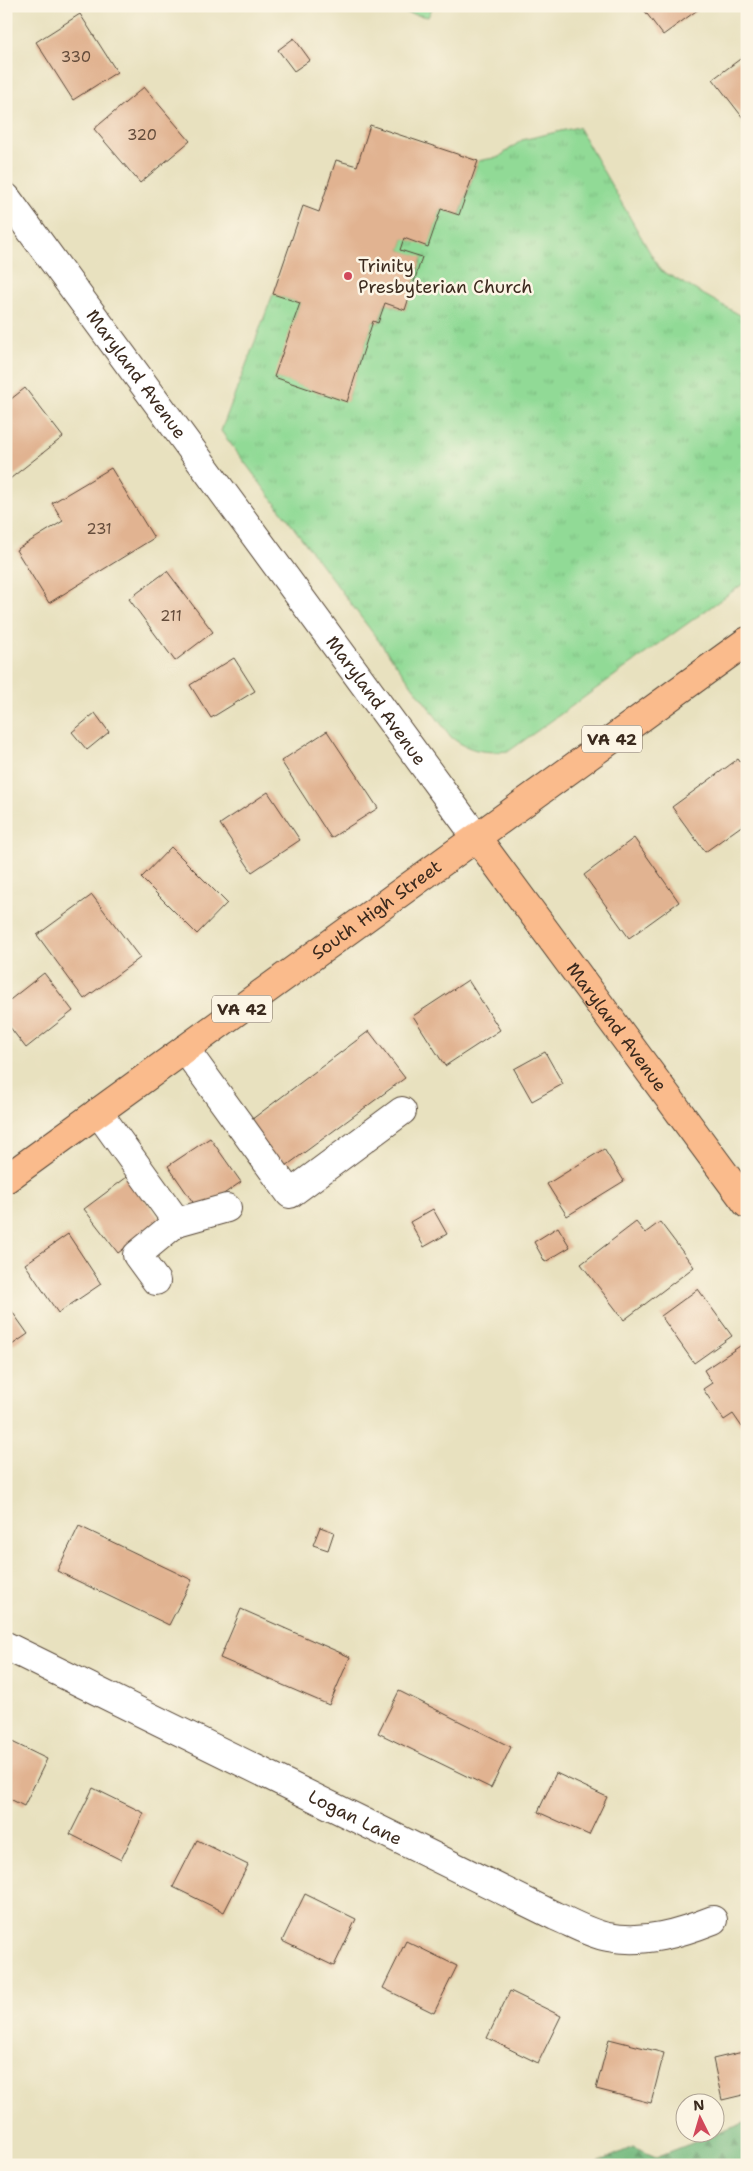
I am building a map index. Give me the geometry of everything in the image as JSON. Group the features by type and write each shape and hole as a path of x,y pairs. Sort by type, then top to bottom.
{"main road":[{"name":"South High Street","path":"6,1179 747,640"},
{"name":"Maryland Avenue","path":"477,838 747,1204"}],"street":[{"name":"Maryland Avenue","path":"6,197 477,838"},
{"path":"185,1049 290,1194 402,1111"},
{"path":"98,1112 177,1222"},
{"path":"156,1281 137,1255 177,1222 227,1208"},
{"name":"Logan Lane","path":"6,1646 555,1916 607,1937 649,1939 688,1930 713,1920"}],"green space":[{"path":"370,6 433,6 428,17"},
{"path":"578,127 660,270 747,319 747,581 509,751 493,752 472,749 451,737 221,431 273,294 300,303 275,377 347,401 373,321 379,323 385,303 405,310 422,258 400,250 404,238 428,246 441,209 460,215 478,161 499,157 522,140"},
{"path":"747,2122 747,2165 592,2165 633,2147 656,2157 690,2144 726,2144 726,2130"}],"building":[{"path":"641,6 703,6 663,35"},
{"path":"80,14 117,72 73,100 36,42"},
{"path":"294,38 310,60 294,71 278,50"},
{"path":"747,54 747,123 713,79"},
{"path":"144,87 190,141 140,183 94,129"},
{"name":"Trinity Presbyterian Church","path":"370,125 478,161 459,215 441,209 428,247 404,238 400,250 422,257 405,310 385,303 378,323 373,321 347,402 274,377 300,303 273,294 303,206 319,212 336,160 357,166"},
{"path":"25,388 63,437 6,482 6,403"},
{"path":"111,468 154,538 49,603 16,550 63,521 52,503"},
{"path":"167,571 213,632 175,661 129,599"},
{"path":"234,658 255,691 211,718 190,685"},
{"path":"95,713 109,732 87,750 72,732"},
{"path":"327,731 378,808 331,838 281,761"},
{"path":"738,759 747,771 747,822 705,852 672,807"},
{"path":"268,792 300,840 252,872 220,824"},
{"path":"634,838 679,902 629,938 584,875"},
{"path":"171,847 227,903 197,934 141,878"},
{"path":"92,895 140,958 84,999 37,935"},
{"path":"44,973 73,1011 26,1048 6,1022 6,1003"},
{"path":"468,980 500,1030 445,1066 413,1016"},
{"path":"369,1031 405,1078 282,1169 247,1123"},
{"path":"545,1052 563,1084 532,1101 514,1069"},
{"path":"210,1138 241,1182 199,1211 168,1166"},
{"path":"604,1149 624,1181 567,1216 547,1184"},
{"path":"127,1177 161,1221 118,1253 84,1209"},
{"path":"433,1209 447,1234 424,1247 410,1222"},
{"path":"636,1222 645,1233 660,1222 694,1267 624,1320 581,1264"},
{"path":"558,1227 570,1247 545,1262 534,1242"},
{"path":"68,1234 101,1284 58,1313 25,1264"},
{"path":"698,1289 732,1336 694,1363 661,1316"},
{"path":"6,1303 28,1334 6,1349"},
{"path":"743,1344 747,1350 747,1424 742,1427 733,1414 724,1420 703,1389 712,1383 704,1370"},
{"path":"79,1526 192,1580 169,1625 57,1571"},
{"path":"320,1527 334,1532 328,1550 313,1545"},
{"path":"241,1609 350,1657 329,1705 220,1658"},
{"path":"399,1691 511,1747 491,1788 378,1733"},
{"path":"6,1739 47,1759 24,1806 6,1797"},
{"path":"556,1773 607,1797 589,1835 538,1812"},
{"path":"93,1788 144,1813 121,1860 70,1834"},
{"path":"197,1840 248,1865 224,1912 173,1887"},
{"path":"305,1894 356,1919 334,1966 282,1941"},
{"path":"406,1941 457,1966 434,2013 383,1988"},
{"path":"510,1991 561,2016 538,2063 487,2038"},
{"path":"609,2039 664,2053 651,2103 596,2089"},
{"path":"747,2051 747,2094 726,2099 726,2094 721,2094 713,2059"}],"place":[{"name":"Trinity Presbyterian Church","path":"348,276"}]}
